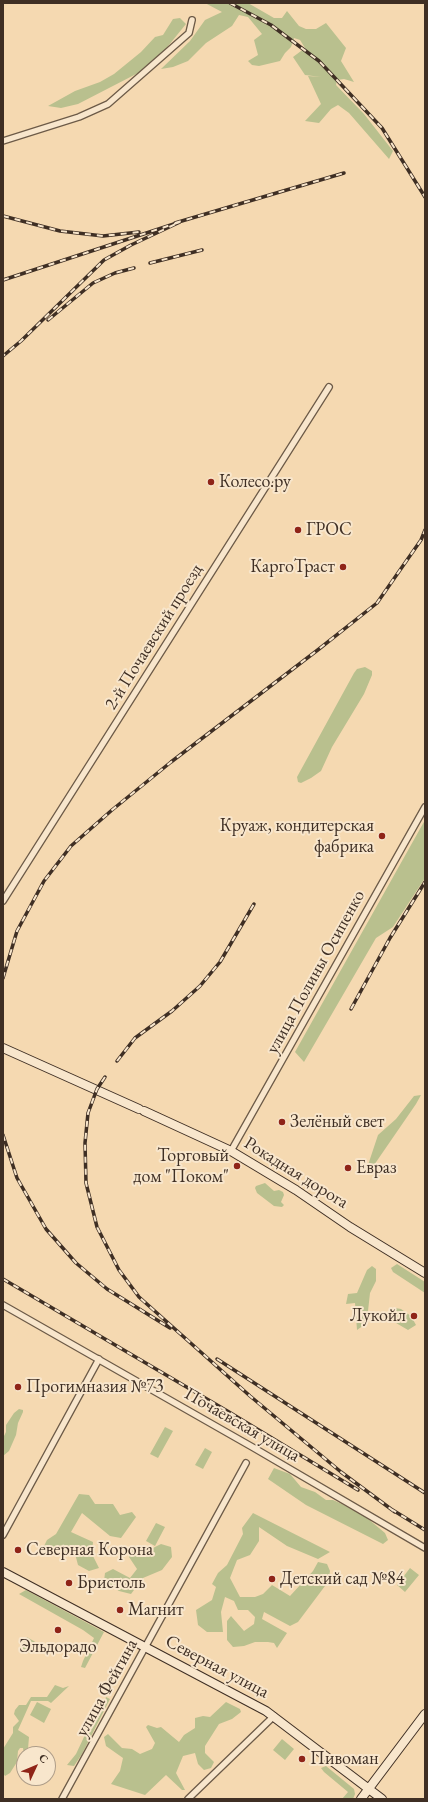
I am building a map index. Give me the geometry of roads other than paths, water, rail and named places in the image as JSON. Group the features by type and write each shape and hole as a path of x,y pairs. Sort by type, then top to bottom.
{"street":[{"path":"3,141 79,117 108,104 189,33 192,20"},
{"name":"2-й Почаевский проезд","path":"3,902 329,387"},
{"name":"улица Полины Осипенко","path":"231,1151 425,807"},
{"name":"Рокадная дорога","path":"3,1048 231,1151 296,1190 353,1229 425,1273"},
{"name":"Почаевская улица","path":"3,1305 425,1548"},
{"path":"3,1535 98,1359"},
{"name":"улица Фейгина","path":"62,1799 246,1463"},
{"name":"Северная улица","path":"3,1572 274,1716 382,1799"},
{"path":"361,1799 425,1714"},
{"path":"188,1799 274,1716"}],"railway":[{"path":"230,3 271,25 319,61 382,128 425,197"},
{"path":"175,223 344,173"},
{"path":"3,216 60,231 103,236 139,232"},
{"path":"3,280 180,222 131,245 104,260 21,341 3,356"},
{"path":"150,263 202,250"},
{"path":"48,320 93,283 115,273 134,268"},
{"path":"3,978 17,931 44,881 71,846 171,762 377,603 421,540 425,530"},
{"path":"351,1009 390,938 425,882"},
{"path":"117,1061 135,1038 172,1011 200,986 220,962 254,904"},
{"path":"105,1077 97,1089 88,1113 85,1143 86,1183 97,1227 119,1270 139,1297 250,1396 341,1472 395,1512"},
{"path":"3,1135 17,1178 46,1229 76,1263 107,1289 170,1328"},
{"path":"3,1279 358,1490"},
{"path":"217,1359 425,1493"},
{"path":"391,1509 425,1530"}],"place":[{"name":"Колесо.ру","path":"211,482"},
{"name":"ГРОС","path":"298,530"},
{"name":"КаргоТраст","path":"343,567"},
{"name":"Круаж, кондитерская фабрика","path":"382,836"},
{"name":"Зелёный свет","path":"282,1122"},
{"name":"Торговый дом \"Поком\"","path":"237,1166"},
{"name":"Евраз","path":"348,1168"},
{"name":"Лукойл","path":"414,1316"},
{"name":"Прогимназия №73","path":"18,1387"},
{"name":"Северная Корона","path":"18,1550"},
{"name":"Детский сад №84","path":"272,1579"},
{"name":"Бристоль","path":"69,1583"},
{"name":"Магнит","path":"120,1610"},
{"name":"Эльдорадо","path":"58,1630"},
{"name":"Пивоман","path":"302,1759"}]}
